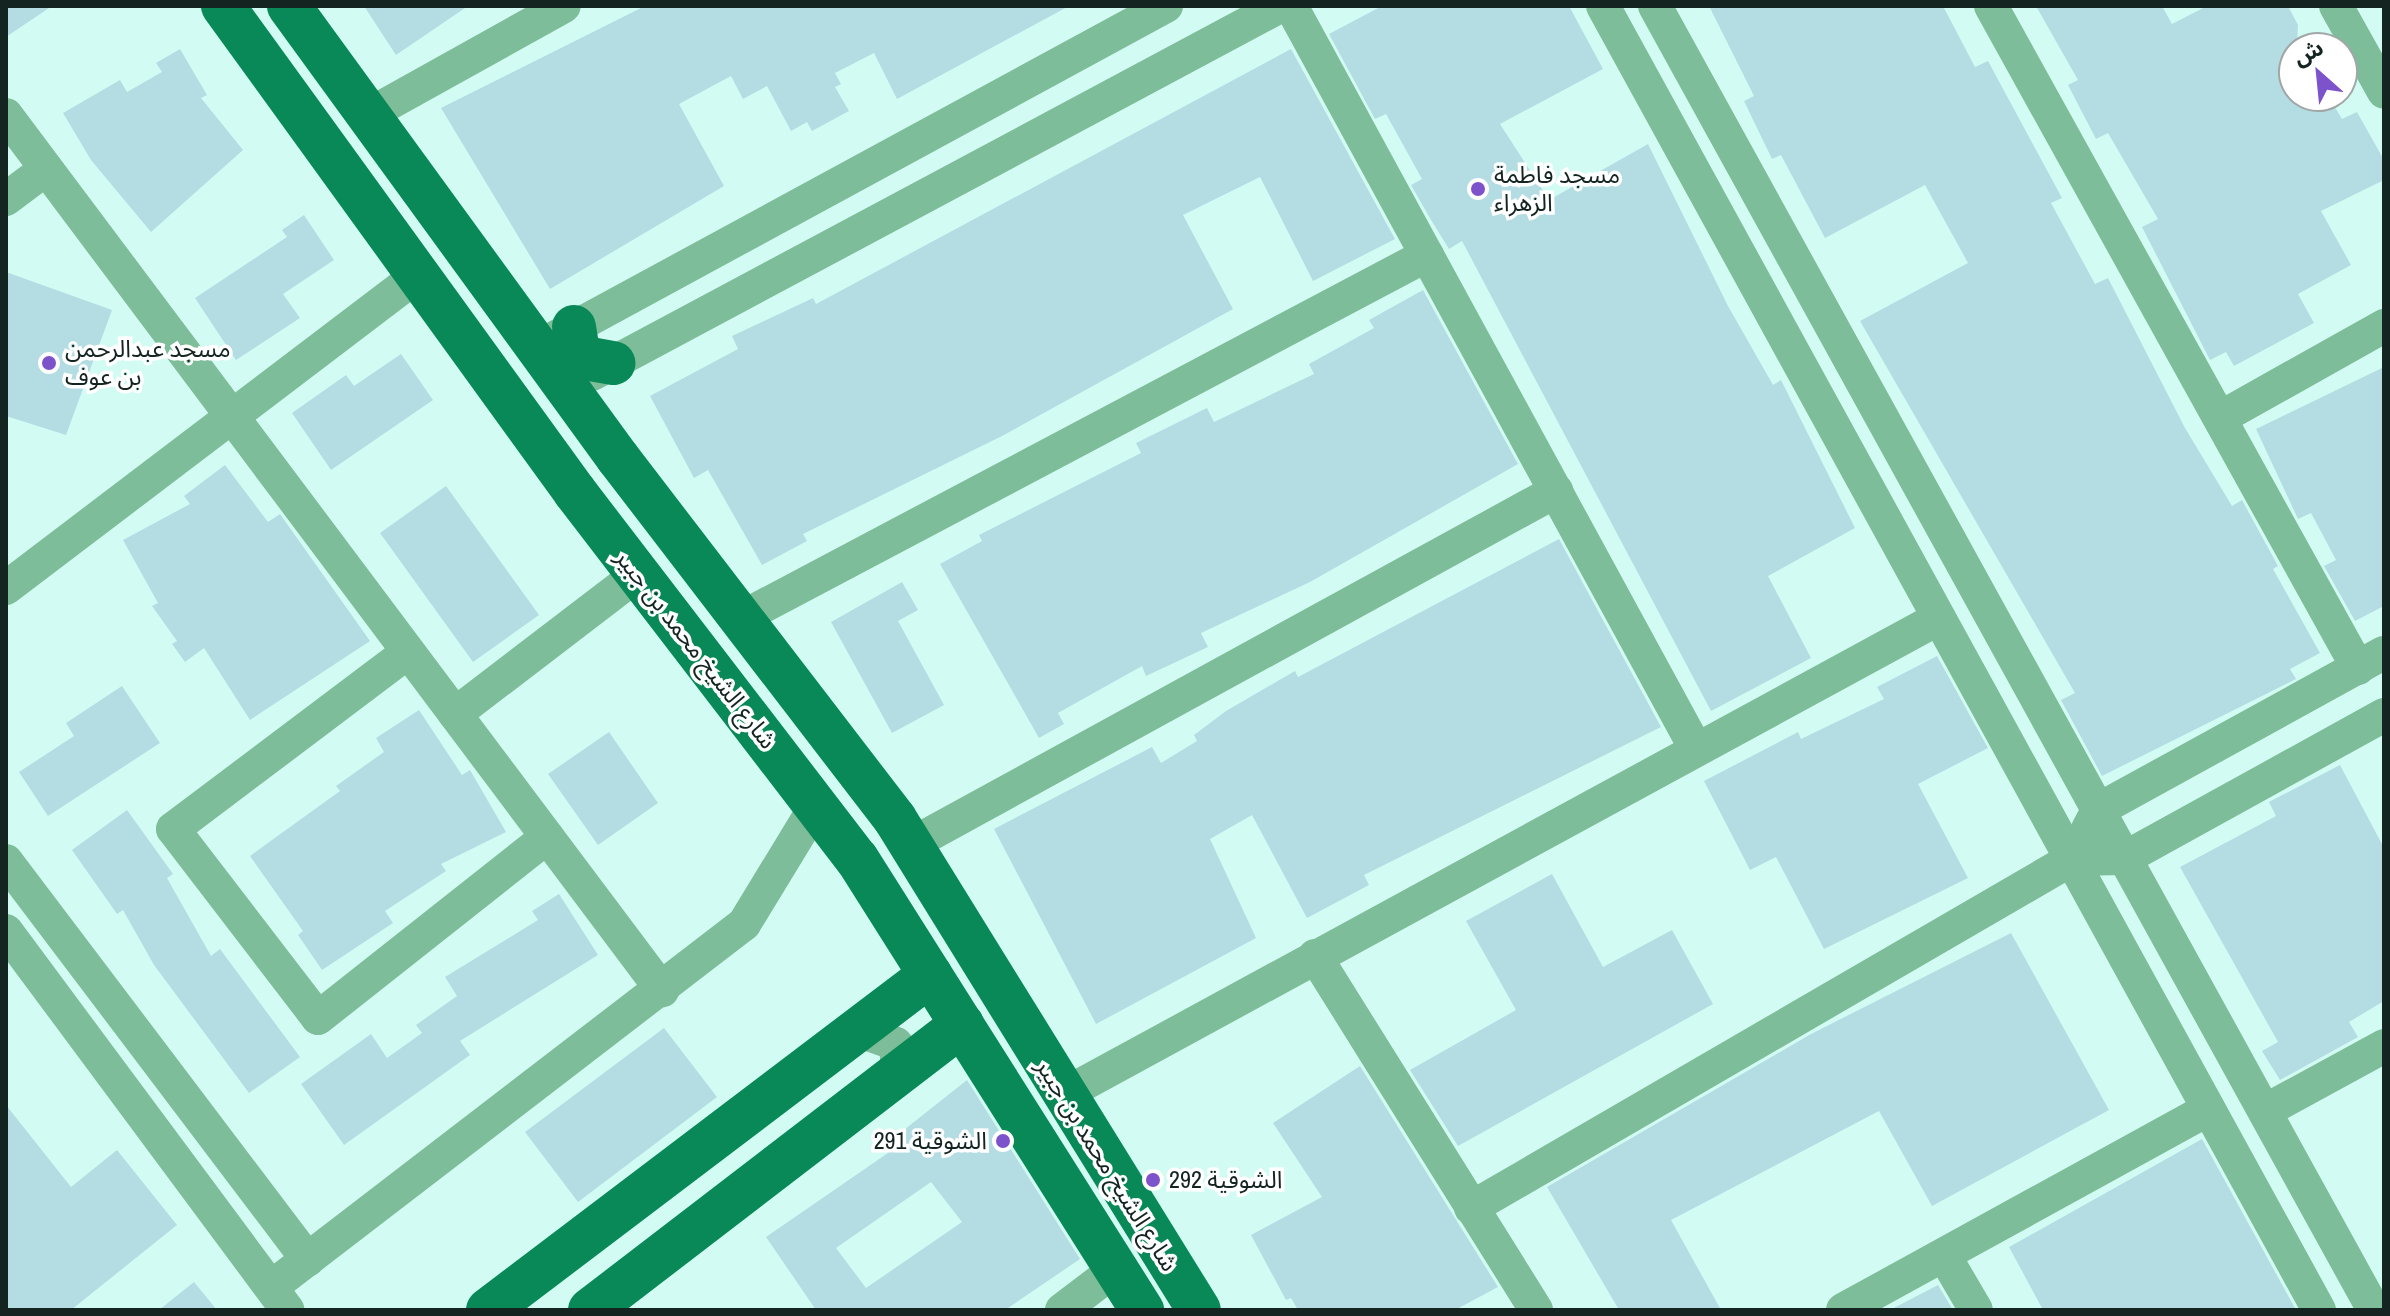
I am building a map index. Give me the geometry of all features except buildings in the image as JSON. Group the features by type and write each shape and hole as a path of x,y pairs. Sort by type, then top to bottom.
{"main road":[{"name":"شارع الشيخ محمد بن جبير","path":"223,6 638,574 816,806 930,975 1142,1310"},
{"name":"شارع الشيخ محمد بن جبير","path":"289,6 368,115 556,337 567,388 910,845 1199,1310"},
{"path":"556,337 579,357 613,363"},
{"path":"488,1310 930,975"},
{"path":"590,1310 962,1025"}],"street":[{"path":"368,115 564,6"},
{"path":"556,337 1166,6"},
{"path":"567,388 1280,6"},
{"path":"1291,6 1695,747"},
{"path":"1603,6 2319,1310"},
{"path":"1655,6 2374,1310"},
{"path":"1991,6 2220,418 2371,660 2098,810 2072,859"},
{"path":"2336,6 2384,92"},
{"path":"6,115 662,990"},
{"path":"6,199 46,169"},
{"path":"741,618 1427,255"},
{"path":"6,588 418,275"},
{"path":"2220,418 2384,326"},
{"path":"910,845 1556,491"},
{"path":"455,714 638,574"},
{"path":"1063,1095 1695,747 1939,618"},
{"path":"408,652 173,829 318,1018 547,837"},
{"path":"1471,1208 2072,859 2125,858 2384,715"},
{"path":"6,931 280,1298 308,1260 744,924 816,806"},
{"path":"6,861 308,1260"},
{"path":"1315,956 1536,1310"},
{"path":"857,1030 896,1044 898,1074"},
{"path":"2265,1111 2384,1046"},
{"path":"1843,1310 1945,1257 2208,1109"},
{"path":"1945,1257 1976,1310"},
{"path":"1062,1310 1116,1269"}],"place":[{"name":"مسجد فاطمة الزهراء","path":"1478,189"},
{"name":"مسجد عبدالرحمن بن عوف","path":"49,363"},
{"name":"الشوقية 291","path":"1003,1141"},
{"name":"الشوقية 292","path":"1153,1180"}]}
